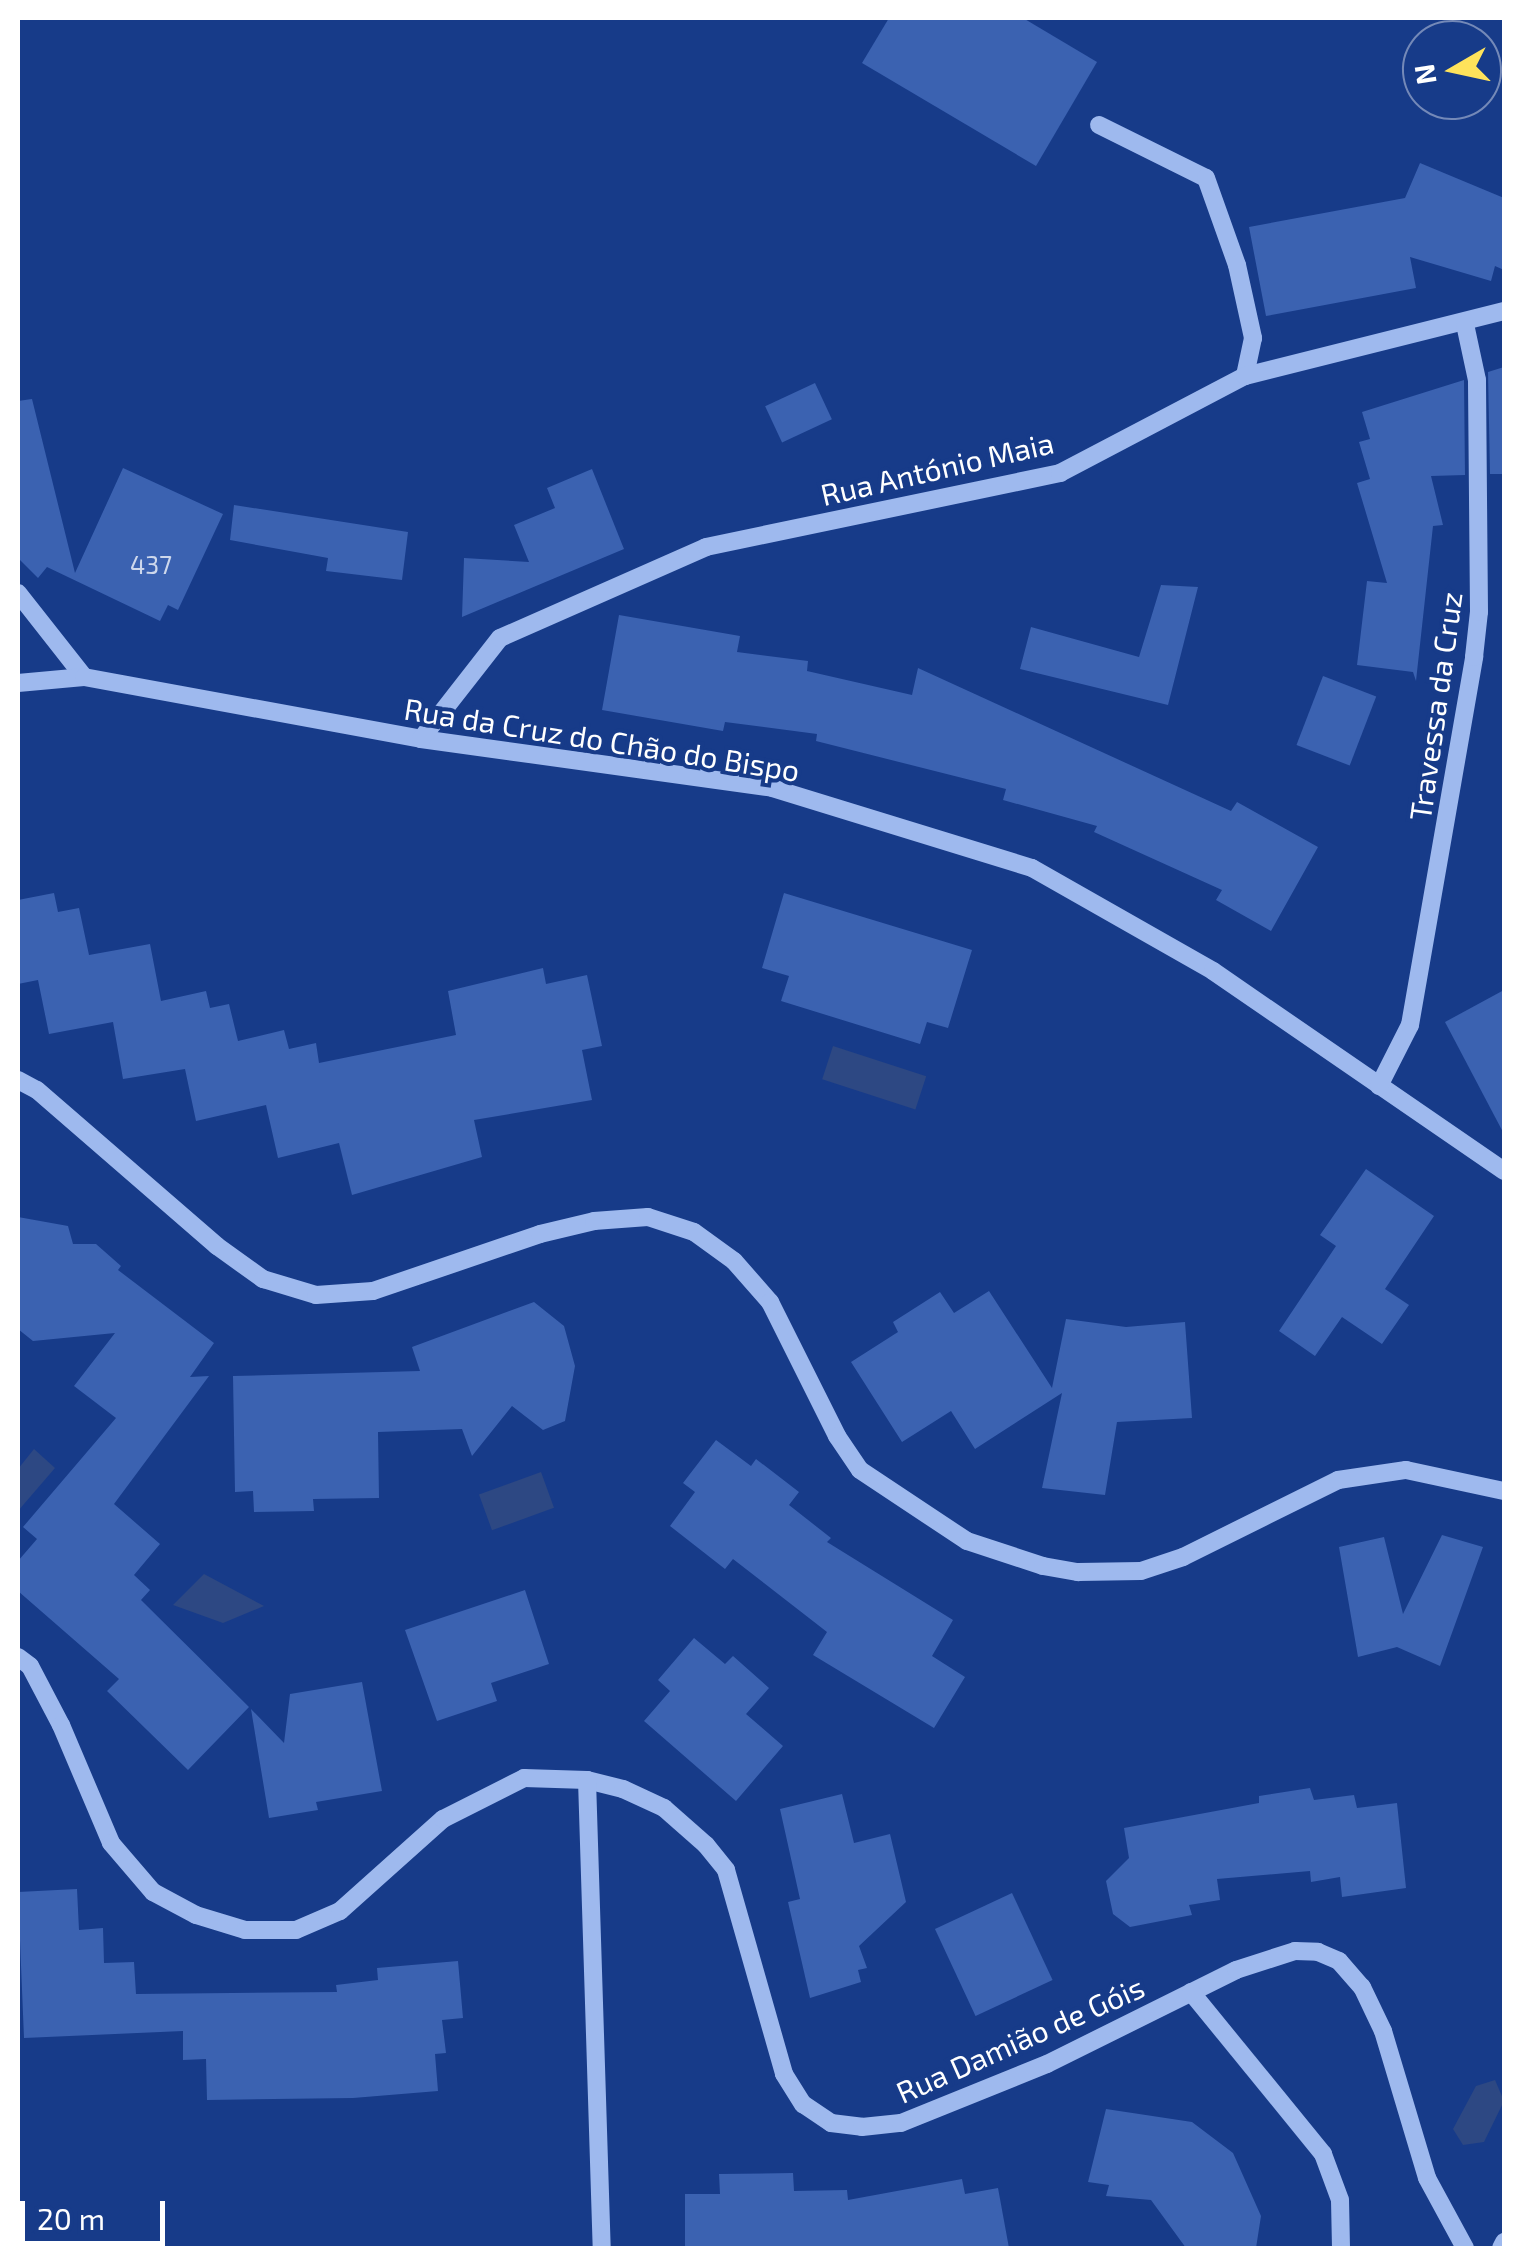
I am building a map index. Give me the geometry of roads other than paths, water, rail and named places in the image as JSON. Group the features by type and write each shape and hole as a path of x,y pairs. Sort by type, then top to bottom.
{"street":[{"path":"1099,125 1206,178 1237,265 1253,338 1245,376"},
{"name":"Rua António Maia","path":"421,738 500,638 706,547 1060,473 1245,376 1466,324 1504,311"},
{"name":"Travessa da Cruz","path":"1379,1086 1410,1025 1433,912 1476,642 1477,380 1466,324"},
{"path":"18,594 84,677"},
{"name":"Rua da Cruz do Chão do Bispo","path":"18,683 84,677 421,738 772,788 1032,868 1213,970 1504,1171"},
{"path":"18,1080 37,1090 232,1257 263,1279 316,1295 374,1291 540,1234 594,1222 648,1216 694,1232 734,1260 770,1302 836,1436 860,1470 968,1541 1043,1566 1078,1572 1141,1571 1183,1558 1338,1480 1406,1470 1504,1490"},
{"name":"Rua Damião de Góis","path":"18,1657 30,1666 61,1724 111,1843 153,1892 196,1915 245,1930 296,1930 340,1911 442,1820 524,1778 586,1780 623,1789 664,1808 706,1845 726,1870 784,2074 803,2104 831,2123 862,2127 901,2123 1047,2064 1236,1970 1295,1951 1318,1952 1338,1961 1362,1987 1383,2031 1427,2178 1465,2248"},
{"path":"586,1780 602,2248"},
{"path":"1191,1992 1324,2154 1340,2200 1341,2248"}],"water":[{"path":"833,1046 926,1076 915,1110 822,1079"},
{"path":"34,1449 55,1468 18,1511 18,1469"},
{"path":"541,1472 554,1508 492,1530 479,1495"},
{"path":"204,1574 264,1606 223,1623 173,1605"},
{"path":"1495,2080 1504,2101 1484,2142 1463,2145 1453,2129 1476,2086"}]}
